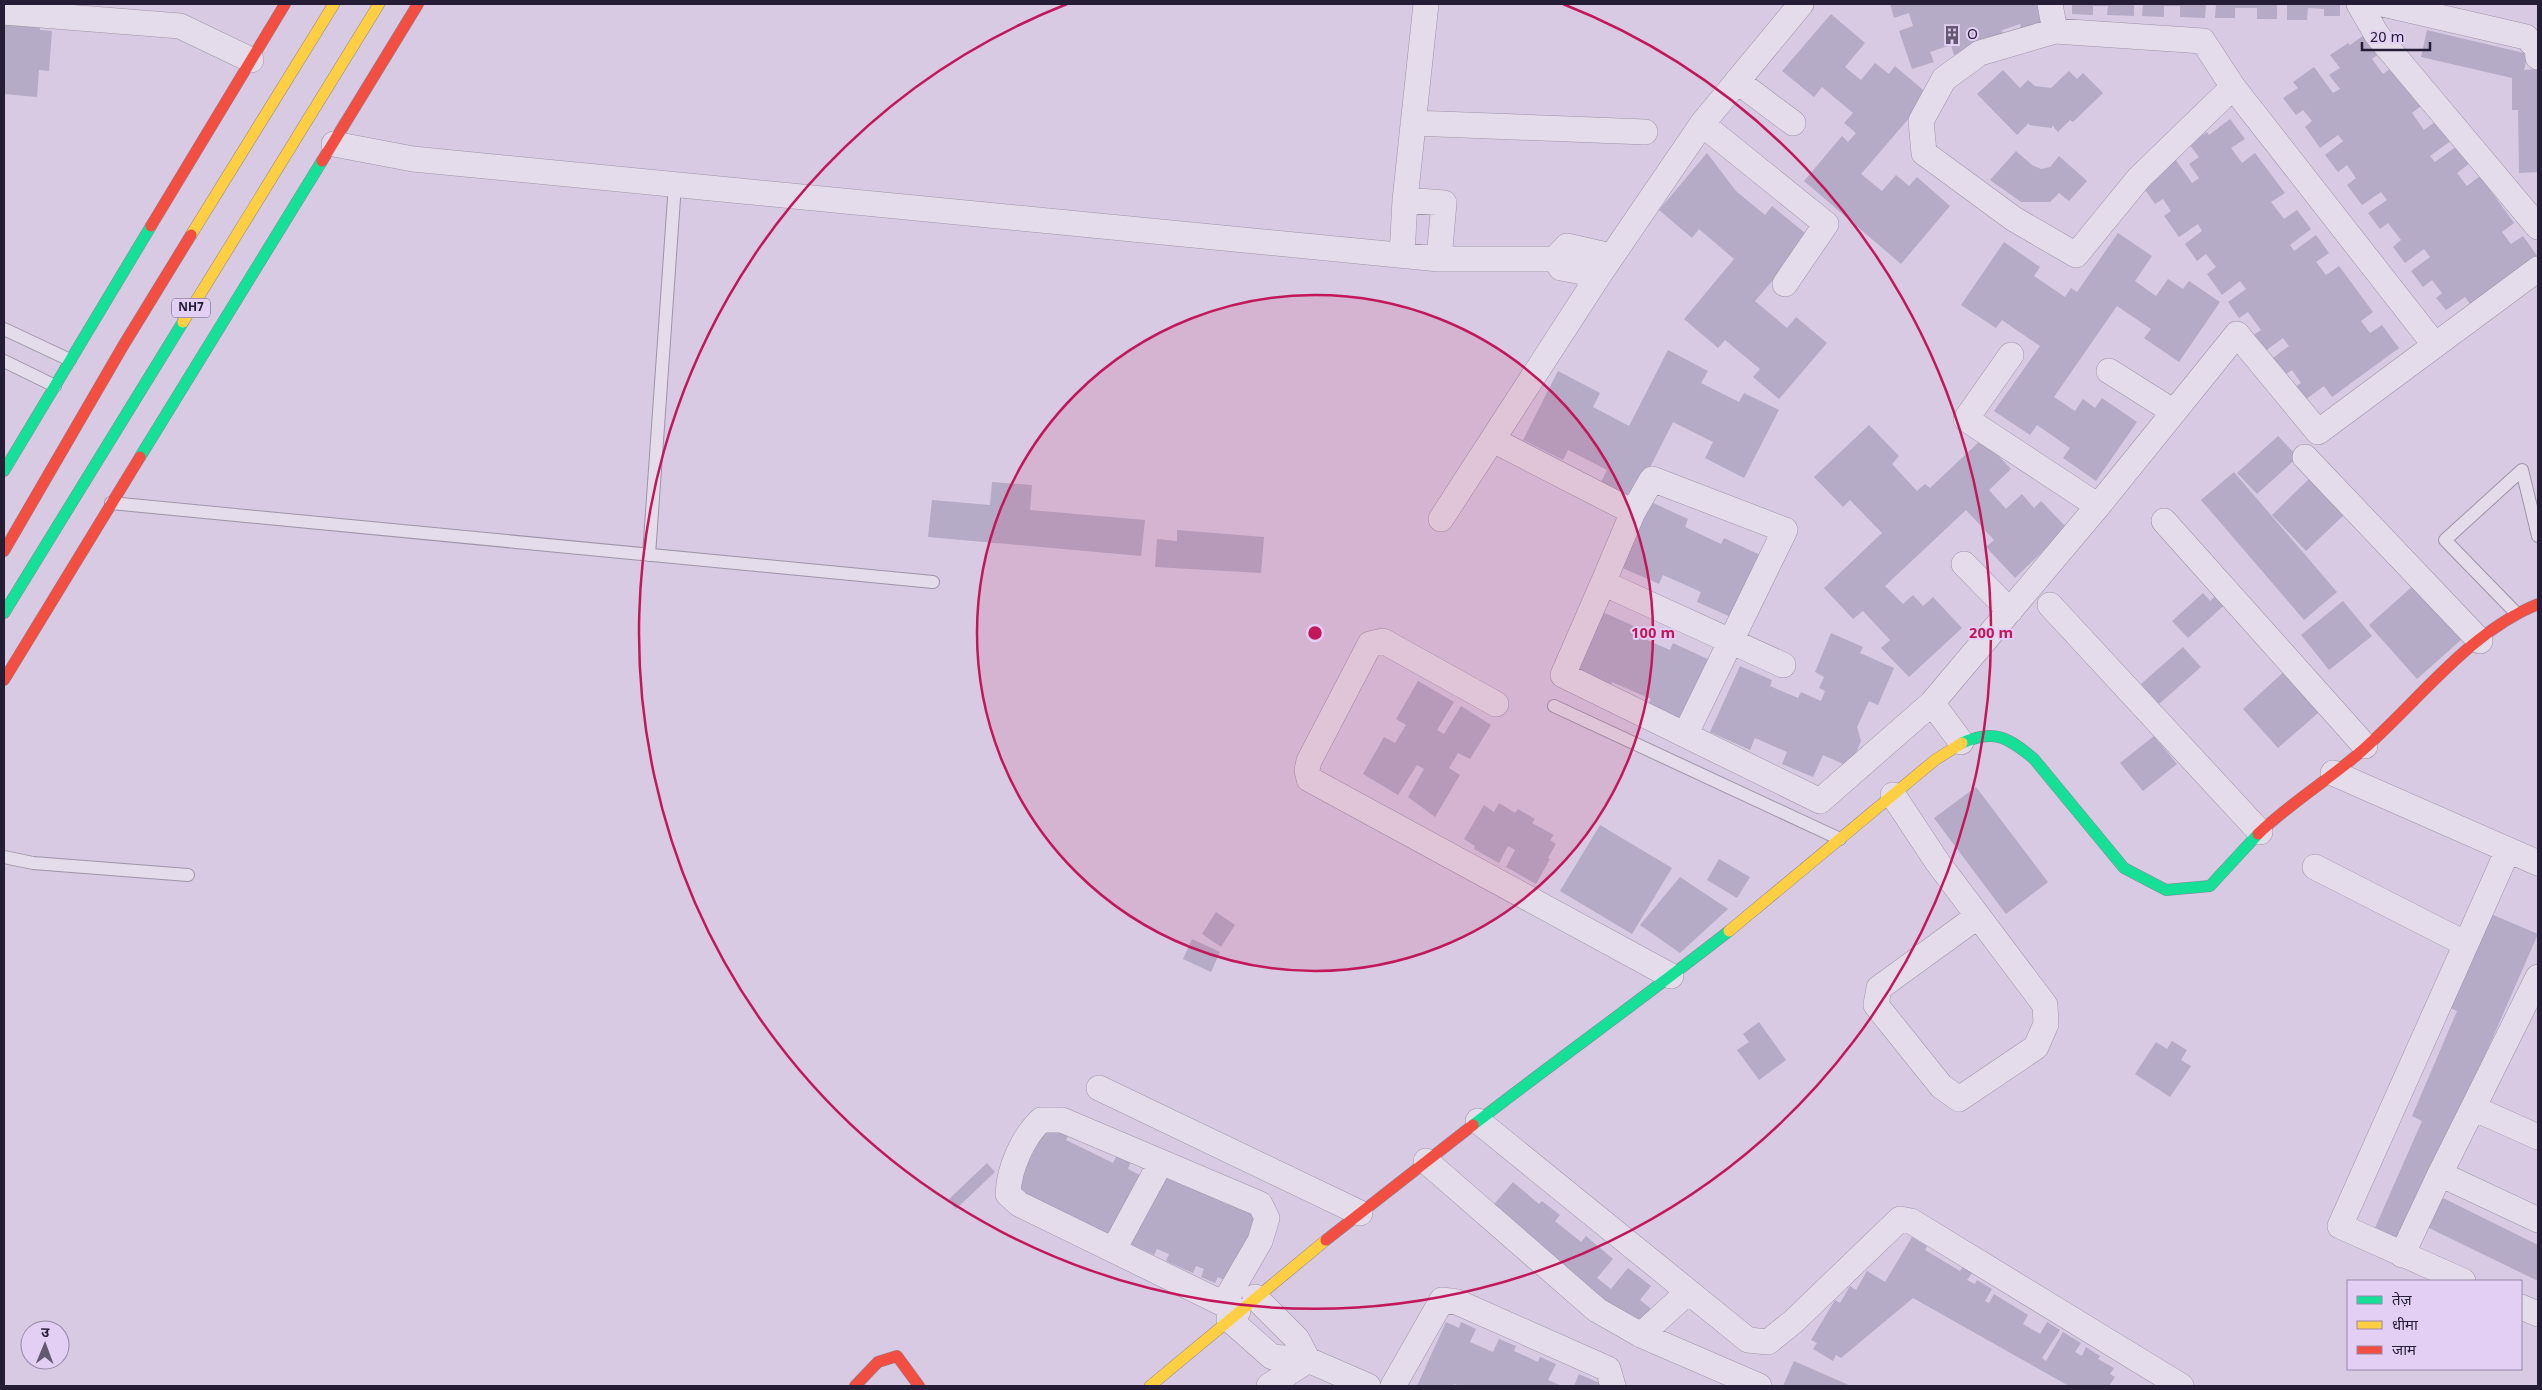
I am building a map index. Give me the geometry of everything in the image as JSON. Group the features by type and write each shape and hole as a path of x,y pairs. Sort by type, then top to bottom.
{"main road":[{"path":"4,471 285,4"},
{"name":"NH7","path":"4,550 123,346 334,4"},
{"name":"NH7","path":"4,613 379,4"},
{"path":"4,680 418,4"},
{"path":"1150,1386 1237,1308 1478,1120 1671,976 1935,760 1961,742 1975,736 1992,734 2005,737 2020,746 2034,759 2124,868 2166,890 2210,886 2260,832 2365,746 2447,666 2480,641 2532,608"},
{"path":"855,1386 874,1363 890,1356 897,1356 919,1386"}],"street":[{"path":"1402,256 1405,200 1426,4"},
{"path":"1441,519 1605,265 1702,124 1801,4"},
{"path":"2050,4 2055,31"},
{"path":"2360,4 2377,35 2538,227"},
{"path":"2382,4 2526,37 2537,48 2538,57"},
{"path":"4,12 180,26 251,60"},
{"path":"2233,87 2139,178 2076,255 2014,219 1924,153 1922,121 1944,79 1980,53 2055,31 2203,41 2233,87 2434,344"},
{"path":"1737,81 1793,123"},
{"path":"1414,123 1645,132"},
{"path":"1702,124 1826,224 1785,284"},
{"path":"334,144 413,159 1402,256 1439,259 1555,258 1567,246 1605,265"},
{"path":"1405,200 1444,203 1439,259"},
{"path":"1685,735 1785,530 1652,479 1633,512 1563,675 1685,735 1820,801 1932,703 2098,506 2237,334 2318,432 2434,344 2538,269"},
{"path":"2011,355 1966,419 2056,481 2098,506"},
{"path":"2109,371 2174,412"},
{"path":"1493,440 1633,512"},
{"path":"2305,457 2480,641"},
{"path":"2164,522 2365,746"},
{"path":"1964,564 2010,611"},
{"path":"1602,583 1783,665"},
{"path":"2050,604 2260,832"},
{"path":"1496,704 1383,641 1370,644 1309,761 1307,770 1309,779 1671,976"},
{"path":"1932,703 1961,742"},
{"path":"2333,773 2538,863"},
{"path":"1893,795 1938,863 1978,916 2045,1005 2046,1024 2036,1048 1958,1099 1941,1086 1876,1004 1879,988 1978,916"},
{"path":"2460,1280 2340,1226 2508,850"},
{"path":"2315,867 2466,944"},
{"path":"2402,1255 2472,1108 2538,977"},
{"path":"1099,1088 1360,1213"},
{"path":"2472,1108 2538,1137"},
{"path":"1237,1308 1267,1218 1260,1204 1062,1120 1041,1120 1030,1130 1009,1178 1008,1194 1018,1204 1237,1308 1297,1339 1308,1360"},
{"path":"1478,1120 1748,1340 1768,1342 1794,1321 1900,1219 1920,1226 2181,1386"},
{"path":"1426,1161 1597,1310 1641,1335 1760,1386"},
{"path":"1114,1249 1161,1162"},
{"path":"2440,1174 2538,1220"},
{"path":"1641,1335 1688,1292"},
{"path":"1393,1386 1442,1300 1457,1302 1608,1370 1613,1386"},
{"path":"2522,1307 2538,1314"},
{"path":"1237,1308 1272,1356 1308,1360 1368,1386"},
{"path":"1269,1386 1308,1360"}],"lane":[{"path":"649,555 675,184"},
{"path":"4,329 70,360"},
{"path":"4,362 55,386"},
{"path":"2532,608 2444,540 2522,470 2538,536"},
{"path":"111,503 933,582"},
{"path":"1554,706 1840,839"},
{"path":"4,857 34,863 188,875"}],"building":[{"path":"4,4 41,6 40,30 52,31 49,71 39,70 37,97 4,94"},
{"name":"O","path":"1890,4 2040,4 2047,23 2022,32 2020,24 2002,30 2004,38 1954,55 1951,45 1930,52 1934,62 1912,69 1899,31 1913,26 1909,13 1894,18"},
{"path":"2072,4 2134,4 2134,16 2107,15 2108,6 2093,6 2093,15 2072,14"},
{"path":"2143,4 2206,4 2205,18 2180,17 2180,6 2164,6 2164,17 2142,16"},
{"path":"2216,4 2277,4 2277,19 2257,19 2257,8 2235,8 2235,18 2215,18"},
{"path":"2287,4 2340,4 2340,16 2324,16 2324,9 2308,8 2307,20 2287,20"},
{"path":"1831,14 1865,43 1845,67 1861,80 1875,63 1889,74 1895,66 1929,95 1861,174 1882,191 1896,175 1909,186 1917,177 1950,206 1901,264 1804,181 1842,136 1848,142 1856,133 1844,123 1853,113 1822,87 1814,97 1782,71"},
{"path":"2371,30 2385,49 2372,59 2383,74 2396,64 2425,103 2412,113 2424,130 2438,120 2452,140 2430,156 2435,162 2457,146 2470,163 2457,173 2467,186 2480,176 2514,223 2502,232 2511,244 2523,236 2538,257 2538,259 2473,308 2465,297 2446,310 2436,298 2442,293 2432,280 2423,287 2411,271 2430,257 2424,249 2405,263 2393,247 2401,240 2388,223 2380,229 2368,213 2387,200 2381,192 2362,205 2347,185 2356,178 2347,165 2338,172 2325,155 2343,141 2338,135 2320,148 2305,127 2312,121 2303,110 2296,115 2283,98 2298,88 2293,82 2314,67 2333,93 2340,89 2329,75 2340,68 2330,55 2348,43 2350,45"},
{"path":"2427,30 2528,54 2524,70 2537,69 2538,172 2519,173 2518,110 2512,110 2512,78 2421,57"},
{"path":"2003,70 2020,88 2028,80 2035,86 2051,88 2069,71 2077,79 2083,73 2103,93 2073,122 2070,120 2058,132 2052,125 2052,128 2029,125 2029,123 2017,135 1977,94"},
{"path":"2230,119 2245,139 2231,148 2242,163 2255,153 2285,193 2271,202 2284,219 2297,210 2311,229 2290,245 2294,251 2316,235 2329,253 2316,262 2326,275 2339,266 2373,312 2361,321 2370,333 2382,325 2399,348 2332,397 2324,386 2305,400 2295,387 2301,383 2292,370 2282,377 2270,360 2289,346 2283,338 2264,352 2252,336 2261,330 2248,312 2239,318 2228,302 2246,289 2240,281 2222,295 2207,274 2216,267 2206,254 2197,261 2185,244 2202,231 2198,224 2179,237 2164,216 2171,211 2163,199 2155,204 2143,187 2173,156 2192,183 2199,178 2189,164 2199,157 2189,144 2207,132 2209,135"},
{"path":"2016,151 2032,165 2041,169 2050,167 2059,156 2087,181 2069,201 2059,193 2050,202 2021,202 1990,180"},
{"path":"1707,153 1736,191 1765,215 1772,206 1810,237 1755,301 1787,328 1796,317 1827,343 1779,399 1753,377 1760,369 1725,340 1718,348 1684,319 1734,259 1699,229 1692,238 1659,210"},
{"path":"2118,233 2152,256 2135,281 2156,296 2168,279 2183,289 2189,281 2220,302 2179,362 2144,338 2151,329 2117,306 2054,397 2075,411 2083,399 2095,408 2102,398 2137,422 2096,481 2063,458 2070,448 2037,425 2030,435 1994,411 2040,346 2002,320 1996,328 1961,305 2004,242 2040,267 2034,276 2065,297 2071,288 2077,292"},
{"path":"1668,350 1708,371 1701,383 1739,402 1744,393 1779,410 1744,478 1705,458 1713,442 1673,422 1634,499 1601,482 1607,470 1568,450 1563,460 1523,440 1558,371 1600,393 1593,407 1629,426"},
{"path":"1869,425 1899,456 1892,464 1917,491 1925,484 1930,488 1982,439 2011,469 1989,490 2006,509 2022,494 2034,508 2041,501 2067,528 2015,578 1986,547 1994,540 1966,510 1885,586 1903,604 1913,595 1923,606 1933,597 1962,628 1909,677 1881,648 1890,640 1863,611 1853,619 1824,588 1882,533 1850,500 1843,507 1814,477"},
{"path":"2278,436 2298,457 2257,494 2237,473"},
{"path":"2234,472 2337,592 2304,620 2201,500"},
{"path":"2310,478 2345,514 2306,551 2272,515"},
{"path":"992,482 1032,485 1030,510 1145,520 1141,556 928,537 932,500 990,505"},
{"path":"1649,501 1688,519 1685,527 1721,544 1724,538 1760,555 1731,617 1697,602 1701,592 1663,575 1659,584 1618,566"},
{"path":"1177,530 1264,537 1261,573 1155,567 1157,539 1177,541"},
{"path":"2414,585 2462,639 2417,679 2369,625"},
{"path":"2220,592 2229,601 2188,638 2172,621 2203,593 2210,601"},
{"path":"2343,601 2372,636 2329,670 2301,635"},
{"path":"1600,611 1636,627 1633,634 1670,650 1673,643 1712,661 1684,725 1647,708 1651,699 1612,682 1608,692 1571,676"},
{"path":"1831,633 1863,647 1860,653 1894,668 1878,705 1869,701 1857,727 1861,741 1850,767 1823,755 1813,777 1782,764 1787,752 1755,738 1750,750 1710,732 1740,666 1772,680 1770,686 1798,698 1801,692 1821,701 1825,691 1819,688 1824,677 1815,672"},
{"path":"2183,647 2201,667 2159,704 2141,684"},
{"path":"2289,667 2325,707 2278,748 2243,709"},
{"path":"1418,681 1454,702 1437,730 1444,734 1461,706 1491,725 1470,759 1458,753 1449,768 1460,775 1435,817 1408,797 1424,769 1417,765 1398,795 1363,774 1384,737 1395,743 1406,725 1396,719"},
{"path":"2154,736 2177,764 2143,791 2120,763"},
{"path":"1976,787 2048,882 2006,914 1934,818"},
{"path":"1499,803 1515,813 1518,809 1535,819 1532,823 1554,835 1550,840 1556,844 1536,884 1506,867 1515,850 1508,846 1499,863 1474,849 1475,846 1464,839 1484,805 1494,812"},
{"path":"1600,825 1672,868 1632,934 1560,891"},
{"path":"1719,859 1750,877 1737,898 1707,880"},
{"path":"1680,877 1728,909 1680,953 1640,925"},
{"path":"1216,912 1235,925 1221,947 1202,934"},
{"path":"2491,914 2538,934 2403,1243 2374,1230 2422,1121 2412,1116 2457,1011 2450,1008"},
{"path":"1192,939 1220,952 1211,972 1183,959"},
{"path":"1759,1022 1786,1060 1759,1080 1737,1050 1749,1042 1743,1034"},
{"path":"2172,1041 2187,1050 2181,1060 2191,1066 2170,1097 2135,1074 2156,1042 2167,1049"},
{"path":"1046,1127 1070,1132 1066,1140 1113,1163 1117,1155 1131,1162 1128,1169 1142,1176 1113,1236 1102,1231 1100,1236 1012,1195"},
{"path":"987,1163 995,1172 956,1209 948,1200"},
{"path":"1160,1173 1228,1205 1231,1199 1244,1210 1258,1217 1228,1282 1218,1277 1215,1283 1201,1277 1204,1269 1196,1266 1193,1273 1166,1261 1169,1254 1157,1249 1154,1255 1128,1243"},
{"path":"1513,1182 1539,1204 1542,1201 1560,1215 1555,1221 1581,1242 1586,1236 1613,1259 1597,1278 1611,1289 1628,1268 1651,1286 1640,1300 1660,1316 1653,1344 1489,1210"},
{"path":"2441,1197 2538,1245 2538,1281 2427,1227"},
{"path":"1912,1237 1927,1246 1925,1250 1960,1271 1963,1267 1972,1273 1967,1280 1975,1284 1977,1280 1992,1289 1985,1301 1989,1303 1994,1294 2028,1315 2023,1324 2040,1334 2047,1322 2060,1330 2042,1358 2046,1361 2063,1332 2081,1343 2075,1352 2082,1356 2086,1347 2100,1356 2098,1359 2114,1368 2110,1374 2115,1377 2109,1386 2069,1386 1913,1298 1841,1358 1836,1355 1833,1361 1813,1349 1817,1343 1811,1340 1835,1300 1840,1303 1850,1286 1856,1290 1867,1271 1885,1282"},
{"path":"1446,1322 1459,1328 1461,1322 1476,1329 1470,1342 1493,1352 1499,1339 1516,1346 1514,1351 1538,1362 1540,1357 1556,1364 1548,1380 1562,1386 1460,1386 1454,1384 1453,1386 1417,1386"},
{"path":"1794,1361 1851,1386 1783,1386"},
{"path":"1579,1374 1606,1386 1574,1386"}],"traffic: fast":[{"path":"140,457 322,161"},
{"path":"4,471 151,226"},
{"path":"4,613 183,322"},
{"path":"1962,743 1983,736 1992,736 2001,737 2017,746 2034,759 2124,868 2166,890 2210,886 2258,834"},
{"path":"1473,1125 1729,931"}],"traffic: slow":[{"path":"191,235 334,4"},
{"path":"183,322 379,4"},
{"path":"1729,931 1935,760 1962,743"},
{"path":"1150,1386 1326,1240"}],"traffic: jam":[{"path":"151,226 285,4"},
{"path":"322,161 418,4"},
{"path":"4,551 123,346 191,235"},
{"path":"4,680 140,457"},
{"path":"2258,834 2357,755 2442,672 2487,633 2512,617 2538,604"},
{"path":"1326,1240 1473,1125"},
{"path":"855,1386 878,1362 897,1356 919,1386"}],"place":[{"name":"O","path":"1952,35"}]}
